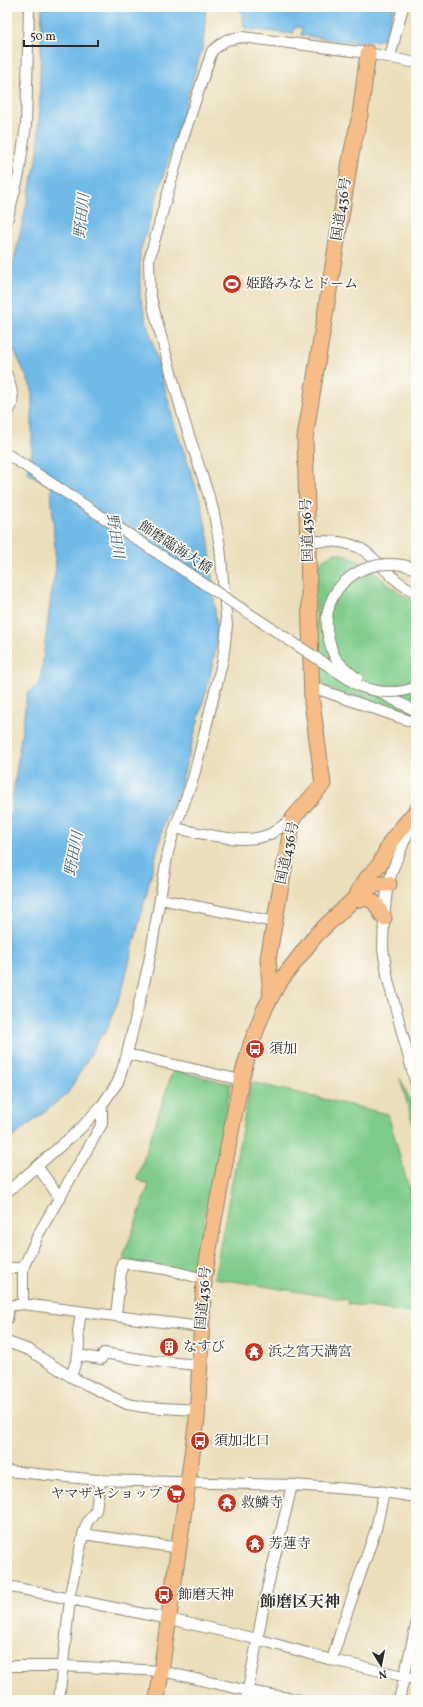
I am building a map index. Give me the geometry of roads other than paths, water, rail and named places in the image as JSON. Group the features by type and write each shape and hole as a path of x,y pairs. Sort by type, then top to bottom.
{"highway":[{"name":"国道436号","path":"271,997 268,960 293,818 323,784 312,702 305,438 351,155 360,115 368,53"},
{"path":"352,900 367,878 380,864 399,831 416,811"},
{"name":"国道436号","path":"158,1700 198,1410 204,1279 241,1080 254,1034 271,997 285,973 306,946 352,900 370,887 378,884 389,884"},
{"path":"352,900 367,898 375,903 384,918"}],"street":[{"path":"7,221 19,174 26,125 29,7"},
{"path":"390,57 403,7"},
{"path":"7,1192 80,1129 102,1105 118,1082 127,1054 149,962 168,852 193,779 223,659 227,626 220,546 214,516 184,422 156,318 150,293 149,260 184,135 212,51 226,40 242,37 368,53 416,64"},
{"path":"7,375 13,392 10,410 7,413"},
{"name":"飾磨臨海大橋","path":"7,454 359,686 371,690 393,693 416,688"},
{"path":"308,541 346,543 363,550 395,580 410,590 416,592"},
{"path":"416,568 404,564 387,562 360,570 340,585 327,615 327,632 331,648 336,659 370,688 416,711"},
{"path":"312,688 416,723"},
{"path":"416,814 392,870 384,918 383,949 388,980 416,1084"},
{"path":"175,828 224,837 250,838 269,834 293,818"},
{"path":"160,899 274,922"},
{"path":"127,1054 241,1080"},
{"path":"23,1304 23,1268 38,1233 60,1198 102,1124 102,1105"},
{"path":"38,1166 60,1198"},
{"path":"116,1315 122,1263 165,1269 204,1279"},
{"path":"7,1268 23,1268"},
{"path":"7,1319 8,1306 23,1304 201,1327"},
{"path":"71,1377 78,1355 78,1332 81,1312"},
{"path":"7,1342 29,1350 71,1377 127,1404 144,1407 198,1410"},
{"path":"78,1355 101,1359 104,1352 152,1361 200,1365"},
{"path":"7,1471 100,1480 292,1486 384,1492 416,1497"},
{"path":"59,1700 64,1666 69,1598 84,1534 88,1522 96,1510 100,1480"},
{"path":"247,1695 266,1594 292,1486"},
{"path":"332,1660 376,1529 384,1492"},
{"path":"84,1534 179,1548"},
{"path":"7,1586 170,1618 257,1639 332,1660 416,1679"},
{"path":"398,1700 416,1625"},
{"path":"7,1666 64,1666 162,1671 247,1695 300,1700"}],"water":[{"name":"野田川","path":"42,7 206,7 203,46 140,252 140,296 175,426 201,502 209,541 217,633 215,653 209,680 180,787 164,823 122,991 105,1034 102,1034 68,1093 7,1142 7,837 27,694 40,683 56,568 51,486 28,473 32,450 32,389 11,343 7,292 38,153"},
{"path":"240,7 394,7 389,26 384,37 369,42 358,42 301,35 302,28 295,27 293,34 245,29"}],"place":[{"name":"姫路みなとドーム","path":"232,284"},
{"name":"須加","path":"255,1049"},
{"name":"なすび","path":"169,1347"},
{"name":"浜之宮天満宮","path":"254,1352"},
{"name":"須加北口","path":"200,1441"},
{"name":"ヤマザキショップ","path":"176,1494"},
{"name":"救鱗寺","path":"227,1503"},
{"name":"芳蓮寺","path":"255,1544"},
{"name":"飾磨天神","path":"164,1595"}],"district":[{"name":"飾磨区天神","path":"300,1603"}]}
